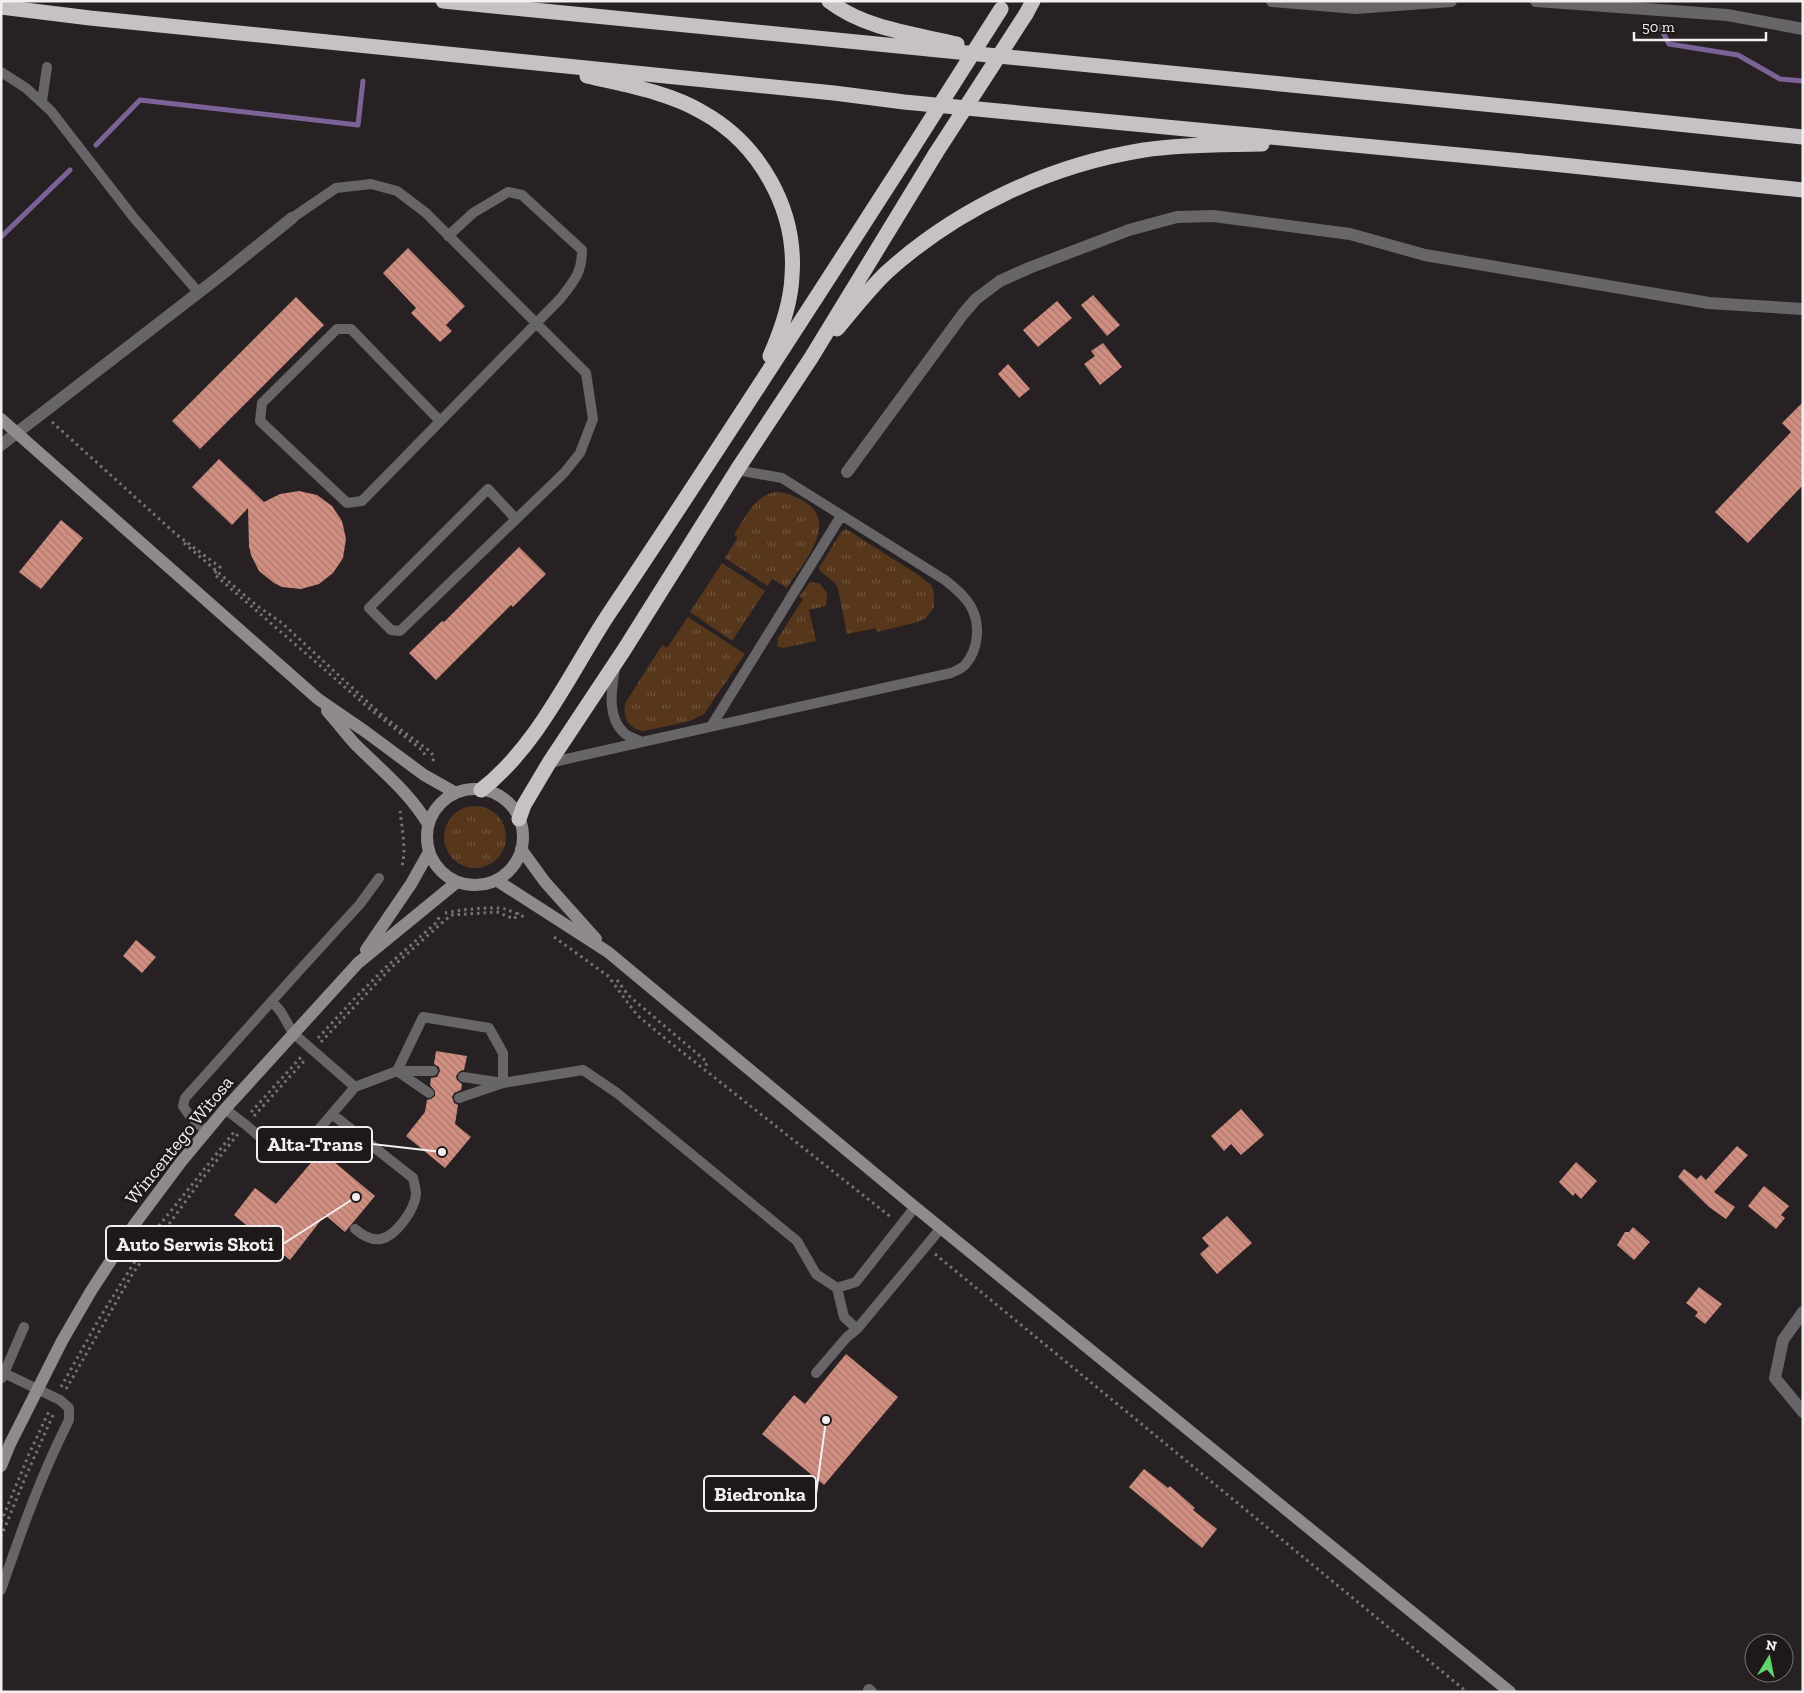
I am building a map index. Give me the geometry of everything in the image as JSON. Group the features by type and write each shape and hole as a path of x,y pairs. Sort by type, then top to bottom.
{"highway":[{"path":"443,1 1803,137"},
{"path":"829,1 854,16 880,26 1018,59"},
{"path":"481,790 494,780 520,751 544,718 606,618 748,403 1003,5"},
{"path":"1,7 90,18 834,93 904,102 1533,162 1803,190"},
{"path":"519,819 524,806 549,763 811,358 936,153 1029,7"},
{"path":"537,63 660,94 702,111 735,136 760,163 783,210 792,249 792,283 786,311 774,346 748,403"},
{"path":"811,358 886,274 910,253 938,232 972,211 1004,194 1041,178 1109,156 1146,150 1195,146 1326,142"}],"street":[{"path":"1272,1 1356,8 1451,1"},
{"path":"1536,1 1727,15 1803,29"},
{"path":"847,472 963,314 976,299 994,285 1029,268 1120,233 1177,217 1212,216 1350,234 1425,255 1709,303 1803,309"},
{"path":"1,445 199,293 292,218"},
{"path":"1,419 318,699 424,775 456,793"},
{"path":"318,699 355,743 402,788 421,811 428,824"},
{"path":"481,790 494,793 513,808 522,829 521,849 512,867 496,880 484,884 470,885 458,882 445,875 435,865 429,852 426,838 428,824 432,814 439,805 456,793 481,790"},
{"path":"521,849 541,877 608,952"},
{"name":"Wincentego Witosa","path":"358,963 411,884 429,852"},
{"path":"496,880 608,952 915,1207 1510,1692"},
{"name":"Wincentego Witosa","path":"1,1466 10,1444 62,1341 91,1291 123,1241 181,1162 225,1109 358,963 458,882"},
{"path":"1803,1312 1783,1340 1775,1378 1803,1412"}],"lane":[{"path":"42,102 47,67"},
{"path":"1,72 26,88 51,111 134,218 199,293"},
{"path":"292,218 336,188 371,184 397,191 426,213 586,373 593,419 580,453 564,473 400,631 391,630 369,608 488,489 516,519"},
{"path":"440,421 351,329 338,329 262,403 260,421 347,503 362,501 560,299 573,283 582,266 582,250 522,195 508,192 473,213 448,236"},
{"path":"549,763 951,673 964,666 973,650 978,635 976,621 970,606 959,592 945,580 782,478 737,470"},
{"path":"712,725 841,516"},
{"path":"615,663 611,702 617,724 624,733 642,742"},
{"path":"207,1132 189,1115 183,1106 185,1098 360,904 379,878"},
{"path":"272,1001 293,1033 355,1087"},
{"path":"396,1071 423,1017 489,1028 503,1053 503,1083"},
{"path":"459,1098 503,1083 583,1070 617,1093 797,1241 816,1274 837,1288 844,1317 857,1329"},
{"path":"396,1071 428,1093"},
{"path":"225,1109 274,1149 290,1151 308,1142 355,1087 396,1071 432,1072"},
{"path":"463,1077 503,1083"},
{"path":"332,1114 413,1178 416,1193 411,1210 394,1233 380,1239 365,1237 355,1229"},
{"path":"837,1288 856,1282 915,1207"},
{"path":"816,1373 847,1337 857,1329 941,1228"},
{"path":"1,1590 38,1488 69,1420 69,1408 60,1400 3,1376 24,1328"}],"path":[{"path":"53,417 50,421 170,528 220,567 214,574 355,696 423,751 427,757 422,765"},
{"path":"705,1069 901,1226"},
{"path":"926,1246 1468,1692"}],"green space":[{"path":"776,492 792,495 808,504 816,513 819,524 814,546 787,588 772,579 768,586 725,558 738,537 734,535 751,508 768,494"},
{"path":"846,529 920,576 932,586 934,607 926,618 918,622 877,632 876,628 847,634 838,589 835,583 820,571 819,568 841,532"},
{"path":"722,563 765,591 732,641 690,612"},
{"path":"810,582 820,584 827,593 826,606 809,610 816,641 783,648 777,646 778,638 803,599 799,597"},
{"path":"688,617 745,654 704,714 690,721 644,731 634,728 626,717 626,702 662,645 667,648"},
{"path":"475,806 487,809 497,815 503,825 506,837 503,849 497,859 487,865 475,868 463,865 453,859 447,849 444,837 447,825 453,815 463,809"}],"building":[{"path":"408,248 465,306 446,325 452,331 440,342 411,313 416,308 383,273"},
{"path":"1093,295 1120,325 1107,336 1081,305"},
{"path":"296,297 324,325 200,449 172,421"},
{"path":"1057,301 1072,318 1038,347 1023,330"},
{"path":"1103,343 1122,367 1100,385 1084,364 1095,356 1091,351"},
{"path":"1008,364 1030,389 1019,398 998,374"},
{"path":"1803,402 1803,485 1748,543 1715,512 1791,432 1782,423"},
{"path":"219,459 264,502 280,494 299,491 317,495 332,506 342,521 346,539 343,558 333,573 319,584 301,589 282,587 259,571 249,546 248,508 232,525 192,487"},
{"path":"61,520 83,538 41,589 19,572"},
{"path":"519,547 546,574 513,607 511,605 436,680 409,653 442,621 444,622"},
{"path":"136,940 156,957 142,973 123,956"},
{"path":"436,1051 467,1056 464,1070 460,1071 456,1076 457,1080 462,1084 461,1090 454,1093 452,1097 454,1103 458,1105 455,1124 471,1137 445,1168 406,1136 425,1112 427,1100 435,1096 435,1091 430,1085 431,1078 437,1077 440,1071 439,1067 434,1064"},
{"path":"1241,1109 1264,1135 1241,1155 1231,1144 1224,1151 1211,1136"},
{"path":"1737,1146 1748,1155 1714,1192 1735,1207 1726,1219 1709,1207 1678,1177 1684,1169 1697,1179 1701,1175 1706,1180"},
{"path":"321,1151 375,1196 345,1232 325,1215 290,1260 234,1215 255,1188 276,1204"},
{"path":"1576,1162 1597,1181 1581,1199 1575,1193 1573,1196 1559,1182"},
{"path":"1764,1186 1789,1206 1781,1215 1785,1218 1776,1229 1748,1206"},
{"path":"1227,1216 1252,1243 1217,1274 1200,1254 1209,1246 1202,1238"},
{"path":"1633,1227 1650,1242 1634,1260 1617,1245 1625,1232 1629,1232"},
{"path":"1699,1287 1722,1304 1705,1324 1695,1316 1698,1312 1686,1303"},
{"path":"846,1354 898,1397 824,1485 762,1434 794,1395 805,1404"},
{"path":"1144,1469 1168,1488 1170,1486 1195,1508 1193,1510 1217,1529 1202,1548 1129,1487"}],"waterway":[{"path":"1660,27 1669,44 1738,55 1780,79 1803,81"},
{"path":"96,145 140,100 358,125 363,81"},
{"path":"1,237 70,170"}],"place":[{"name":"Alta-Trans","path":"442,1152"},
{"name":"Auto Serwis Skoti","path":"356,1197"},
{"name":"Biedronka","path":"826,1420"}]}
